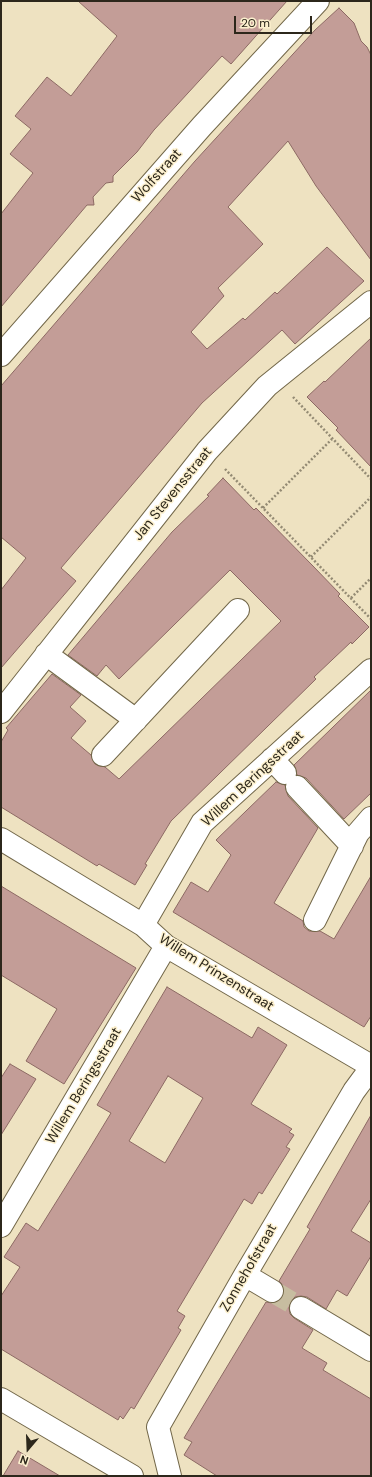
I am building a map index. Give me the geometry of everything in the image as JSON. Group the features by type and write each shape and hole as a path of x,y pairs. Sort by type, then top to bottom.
{"street":[{"name":"Wolfstraat","path":"1,355 202,126 318,1"},
{"name":"Jan Stevensstraat","path":"1,712 207,451 275,379 371,302"},
{"path":"103,755 238,610"},
{"path":"46,654 136,720"},
{"name":"Willem Beringsstraat","path":"143,925 202,823 285,773 371,670"},
{"path":"285,773 352,846"},
{"path":"315,920 358,833 371,818"},
{"name":"Willem Prinzenstraat","path":"1,839 143,925 166,946 371,1067"},
{"name":"Willem Beringsstraat","path":"1,1226 166,946"},
{"name":"Zonnehofstraat","path":"170,1476 158,1427 245,1275 354,1091 371,1067"},
{"path":"245,1275 272,1291"},
{"path":"301,1308 371,1350"},
{"path":"1,1399 132,1476"}],"path":[{"path":"275,379 371,480"},
{"path":"263,508 332,439"},
{"path":"207,451 371,619"},
{"path":"311,558 371,497"},
{"path":"351,598 371,578"}],"building":[{"path":"78,1 287,1 231,64 222,56 154,130 137,152 113,176 113,182 106,183 93,197 94,205 87,205 1,307 1,214 33,173 10,154 31,129 15,116 47,77 71,96 117,36"},
{"path":"339,8 354,23 361,41 367,47 371,55 371,260 316,186 288,141 228,207 263,244 218,288 224,296 191,332 207,349 243,318 245,320 275,292 277,294 327,247 364,281 295,344 282,330 202,403 61,568 76,581 1,668 1,590 26,558 1,537 1,386 195,161 315,30"},
{"path":"371,338 371,467 336,430 338,428 307,397"},
{"path":"223,478 254,510 256,508 313,566 340,594 338,596 369,627 314,677 316,679 171,821 145,864 147,865 135,885 99,864 97,866 1,807 1,742 8,730 6,728 52,674 81,695 70,707 86,721 71,738 91,755 95,764 105,767 119,779 281,621 230,570 119,679 106,665 97,676 68,655 172,532 209,496 207,495"},
{"path":"371,690 371,793 344,819 306,778 297,775 294,765"},
{"path":"276,782 285,785 288,796 318,828 274,903 303,921 304,927 309,931 320,931 334,939 371,876 371,1016 364,1027 173,912 191,882 208,892 231,855 216,840"},
{"path":"1,886 136,968 64,1084 26,1061 57,1009 1,975"},
{"path":"167,987 252,1038 258,1027 287,1045 251,1104 292,1129 289,1132 294,1135 286,1147 290,1149 262,1194 259,1192 252,1204 244,1199 177,1311 185,1316 178,1328 181,1330 134,1409 131,1407 123,1419 120,1416 118,1420 1,1349 1,1296 20,1267 4,1257 26,1223 38,1231 88,1151 111,1113 97,1105","holes":["168,1076 203,1098 165,1163 129,1141"]},
{"path":"10,1064 36,1079 1,1135 1,1078"},
{"path":"371,1115 371,1199 351,1231 371,1243 371,1256 347,1296 337,1290 326,1309 307,1297 295,1297 291,1301 289,1308 290,1314 294,1318 313,1330 302,1348 327,1363 323,1370 371,1399 371,1476 217,1476 184,1455 192,1442 184,1438 266,1302 278,1302 283,1297 283,1285 279,1281 310,1229 307,1227"},
{"path":"18,1451 60,1476 3,1476"}],"tunnel":[{"path":"272,1291 301,1308"}]}
